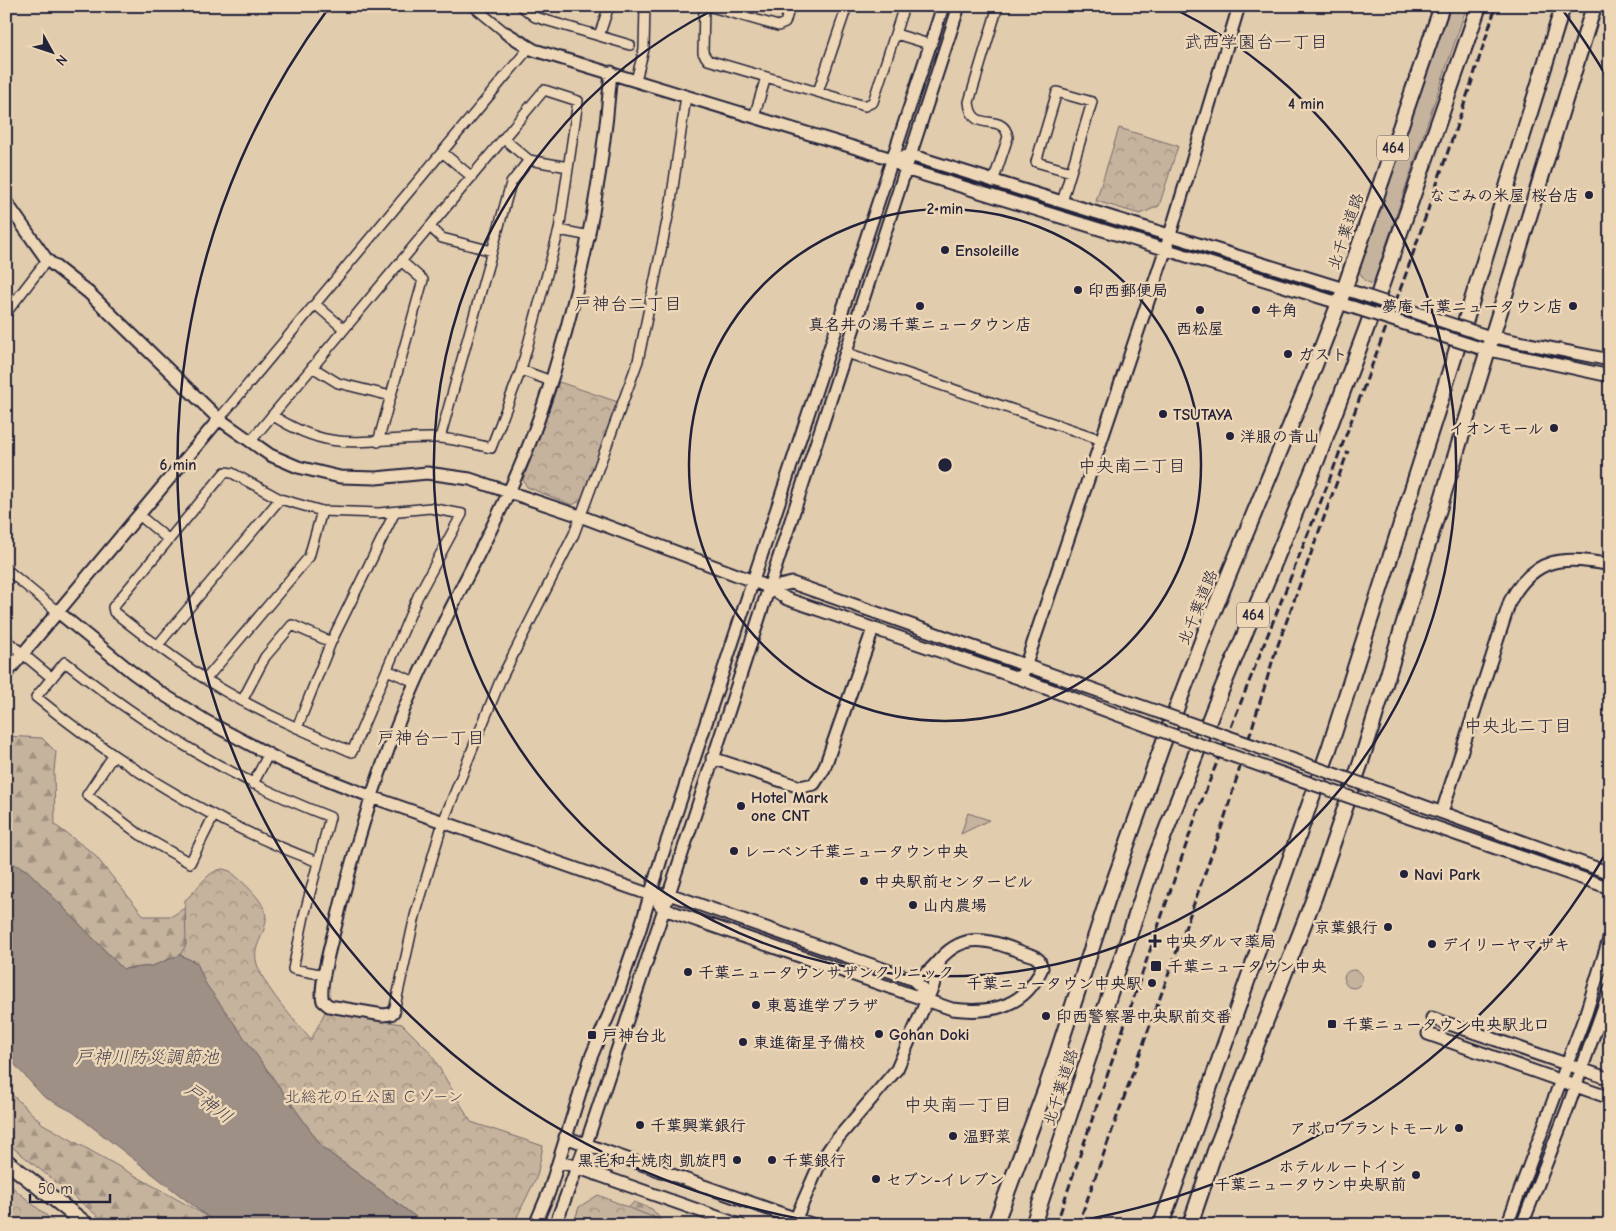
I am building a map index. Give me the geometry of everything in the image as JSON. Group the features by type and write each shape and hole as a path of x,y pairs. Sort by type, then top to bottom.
{"main road":[{"name":"北千葉道路","path":"995,1225 1046,1088 1161,749 1208,625 1294,421 1341,296 1442,6"},
{"name":"北千葉道路","path":"1033,1225 1154,861 1214,708 1317,460 1370,318 1479,6"},
{"path":"1161,1225 1328,749 1455,355 1563,6"},
{"path":"1190,1225 1215,1151 1284,978 1334,844 1368,743 1486,342 1594,6"},
{"path":"6,1160 87,1225"}],"street":[{"path":"473,6 506,34 529,48 892,158 906,169 1166,248 1341,296 1360,294 1486,342 1610,360"},
{"path":"521,6 535,17 630,45"},
{"path":"599,36 609,6"},
{"path":"636,80 644,49 645,6"},
{"path":"704,6 702,53 708,60 865,106 873,102 904,6"},
{"path":"708,6 778,26 785,23 790,6"},
{"path":"818,92 847,6"},
{"path":"535,1225 549,1192 592,1057 618,993 651,895 892,158 932,45 943,6"},
{"path":"555,1225 586,1144 669,894 959,6"},
{"path":"993,182 1008,138 1006,130 1001,125 977,121 970,113 969,102 998,6"},
{"path":"1021,679 1166,248 1239,6"},
{"path":"896,34 932,45"},
{"path":"6,674 529,48"},
{"path":"611,72 607,118 590,236 568,329 538,421 509,491 415,682 372,797 351,862 325,975 321,997 329,1006 383,1015 391,1014 394,1011 415,916 443,822 500,682 580,516 638,362 671,202 686,96"},
{"path":"754,117 766,77"},
{"path":"250,442 272,415 312,367 472,177 544,90 578,101 559,230 521,370 491,448 440,438 353,443 321,439 295,430 272,415"},
{"path":"1062,202 1071,172 1092,102 1057,92 1036,162 1071,172"},
{"path":"504,138 529,160 568,167"},
{"path":"442,152 472,177"},
{"path":"892,158 910,155 1169,235 1341,296 1355,308 1610,376"},
{"path":"440,438 511,182 529,160"},
{"path":"6,202 47,260 89,293 219,419 250,442 286,463 340,477 376,478 413,473 439,473 470,479 509,491 754,581 770,588 787,599 1021,679 1154,728 1610,888"},
{"path":"430,227 442,238 492,251"},
{"path":"559,230 590,236"},
{"path":"6,313 47,260"},
{"path":"378,442 423,280 401,262"},
{"path":"315,304 344,329"},
{"path":"847,353 1102,440"},
{"path":"312,367 338,383 391,396"},
{"path":"521,370 552,380"},
{"path":"225,472 232,473 280,499 322,511 360,514 430,508 462,514 418,596 352,752 242,701 157,646 114,612 114,607 225,472"},
{"path":"157,646 280,499"},
{"path":"206,679 309,558 322,511"},
{"path":"297,728 331,642 395,512"},
{"path":"139,515 169,540"},
{"path":"1442,812 1510,601 1518,585 1530,573 1556,561 1576,560 1610,565"},
{"path":"6,569 133,674 206,721 268,755 301,770 372,797 651,895 669,894 912,979 922,988 926,1002"},
{"path":"770,588 792,583 1610,873"},
{"path":"242,701 264,657 292,625 331,642"},
{"path":"712,758 800,787 814,784 824,769 872,629"},
{"path":"6,640 52,678"},
{"path":"318,862 272,844 214,817 113,756 36,697 65,662 122,706 171,740 253,784 330,818 293,969 325,975"},
{"path":"387,670 415,682"},
{"path":"253,784 268,755"},
{"path":"113,756 87,795 158,846 190,863 214,817"},
{"path":"651,895 664,909 926,1002 970,1012 998,1008 1013,1002 1028,991 1042,968 1039,960 1034,956 983,940 961,942 950,948 931,970 912,979"},
{"path":"1507,1225 1586,1013 1610,936"},
{"path":"795,1222 808,1186 828,1151 897,1069 933,986 941,959"},
{"path":"1522,1225 1576,1086 1610,989"},
{"path":"1432,1018 1610,1079"},
{"path":"1428,1034 1610,1098"},
{"path":"566,1137 795,1222 814,1225"},
{"path":"559,1161 740,1225"}],"green space":[{"path":"1451,6 1467,6 1373,284 1365,281 1358,270"},
{"path":"1119,128 1178,146 1159,206 1140,214 1096,201"},
{"path":"559,382 618,402 582,500 572,505 527,487 523,480"},
{"path":"6,736 42,738 56,752 54,771 55,825 93,853 144,916 172,916 202,897 287,1017 392,1140 422,1225 420,1220 323,1148 280,1085 180,955 152,966 123,969 28,871 8,861 6,854"},
{"path":"968,813 989,820 961,834"},
{"name":"北総花の丘公園 Ｃゾーン","path":"217,870 230,871 253,892 262,905 266,919 256,953 258,967 268,987 311,1040 325,1012 402,1024 430,1052 471,1122 543,1146 537,1176 513,1225 422,1225 420,1220 323,1148 205,984 197,963 180,955 186,945 185,900 207,877"},
{"path":"1349,970 1357,970 1362,975 1360,986 1349,988 1344,983 1344,975"},
{"path":"6,1089 43,1124 223,1225 109,1225 6,1142"},
{"path":"6,1182 58,1225 6,1225"},
{"path":"598,1195 662,1221 662,1225 573,1225 579,1207"},
{"path":"634,1202 652,1209 662,1221 662,1225 618,1225 621,1216"}],"water":[{"name":"戸神川防災調節池","path":"6,854 8,861 28,871 123,969 152,966 180,955 197,963 206,984 323,1148 420,1220 422,1225 218,1225 73,1112 44,1097 6,1055"}],"railway":[{"path":"1056,1225 1198,810 1327,486 1407,271 1496,6"},
{"path":"1078,1225 1223,823 1274,656 1348,451"}],"place":[{"name":"なごみの米屋 桜台店","path":"1589,195"},
{"name":"Ensoleille","path":"945,250"},
{"name":"印西郵便局","path":"1078,290"},
{"name":"真名井の湯千葉ニュータウン店","path":"920,306"},
{"name":"夢庵 千葉ニュータウン店","path":"1573,306"},
{"name":"西松屋","path":"1200,310"},
{"name":"牛角","path":"1256,310"},
{"name":"ガスト","path":"1288,354"},
{"name":"TSUTAYA","path":"1163,414"},
{"name":"イオンモール","path":"1554,428"},
{"name":"洋服の青山","path":"1230,436"},
{"name":"Hotel Mark one CNT","path":"741,806"},
{"name":"レーベン千葉ニュータウン中央","path":"734,851"},
{"name":"Navi Park","path":"1404,874"},
{"name":"中央駅前センタービル","path":"864,881"},
{"name":"山内農場","path":"913,905"},
{"name":"京葉銀行","path":"1388,927"},
{"name":"中央ダルマ薬局","path":"1155,941"},
{"name":"デイリーヤマザキ","path":"1432,944"},
{"name":"千葉ニュータウン中央","path":"1156,966"},
{"name":"千葉ニュータウンサザンクリニック","path":"688,972"},
{"name":"千葉ニュータウン中央駅","path":"1152,983"},
{"name":"東葛進学プラザ","path":"756,1005"},
{"name":"印西警察署中央駅前交番","path":"1046,1016"},
{"name":"千葉ニュータウン中央駅北口","path":"1332,1024"},
{"name":"Gohan Doki","path":"879,1034"},
{"name":"戸神台北","path":"592,1035"},
{"name":"東進衛星予備校","path":"743,1042"},
{"name":"千葉興業銀行","path":"640,1125"},
{"name":"アポロプラントモール","path":"1459,1128"},
{"name":"温野菜","path":"953,1136"},
{"name":"黒毛和牛焼肉 凱旋門","path":"737,1160"},
{"name":"千葉銀行","path":"772,1160"},
{"name":"ホテルルートイン 千葉ニュータウン中央駅前","path":"1416,1175"},
{"name":"セブン-イレブン","path":"876,1179"}],"district":[{"name":"武西学園台一丁目","path":"1256,42"},
{"name":"戸神台二丁目","path":"628,304"},
{"name":"中央南二丁目","path":"1132,466"},
{"name":"中央北二丁目","path":"1518,726"},
{"name":"戸神台一丁目","path":"431,738"},
{"name":"中央南一丁目","path":"958,1105"}],"water label":[{"name":"戸神川","path":"209,1103"}]}
